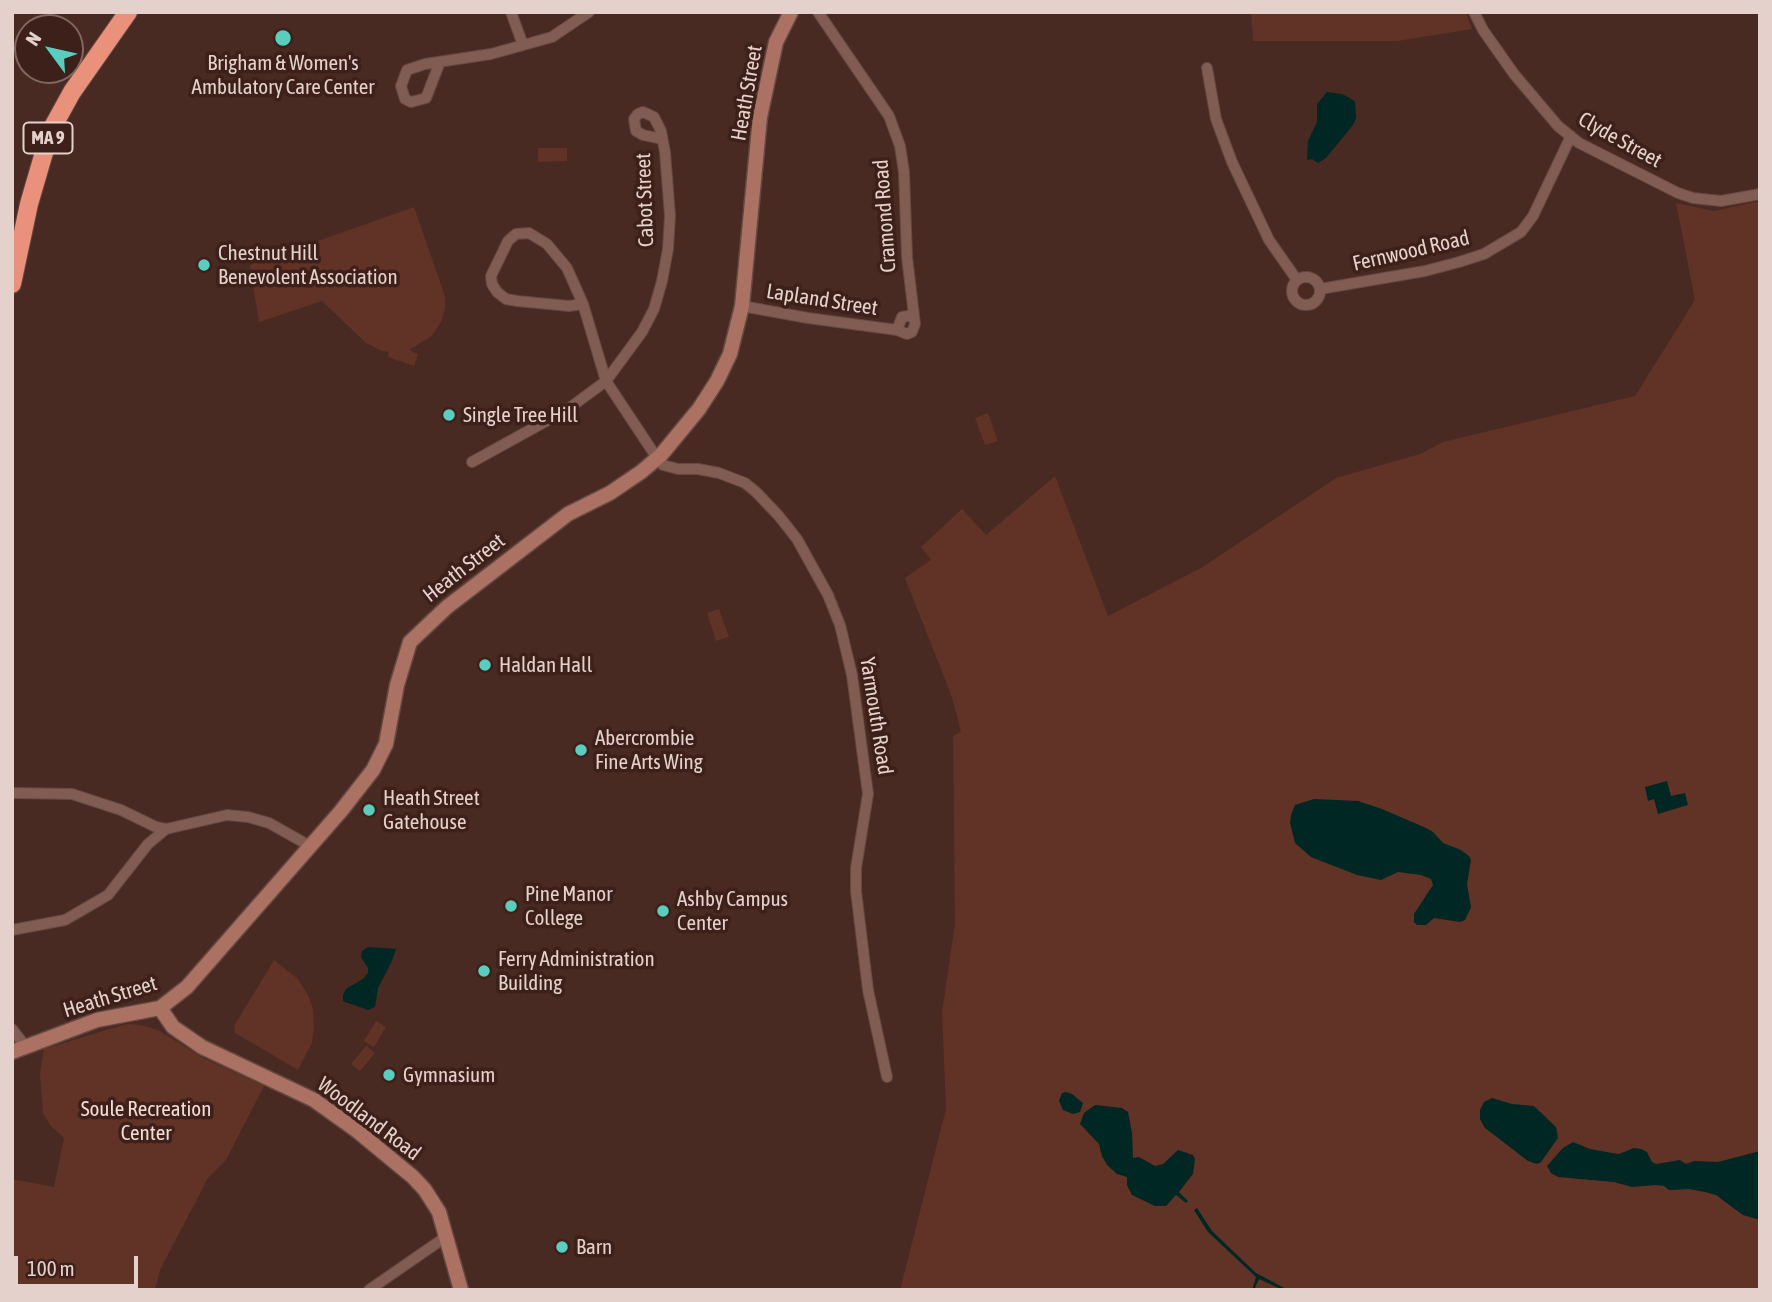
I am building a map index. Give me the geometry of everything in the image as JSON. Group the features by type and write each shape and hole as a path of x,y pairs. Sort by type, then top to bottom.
{"highway":[{"name":"MA 9","path":"12,222 28,159 44,117 66,79 113,12"},
{"name":"MA 9","path":"12,284 32,188 51,132 72,92 128,12"}],"street":[{"path":"511,12 523,45"},
{"path":"440,62 426,98 411,102 405,99 401,86 407,70 425,64 552,37 589,12"},
{"name":"Heath Street","path":"19,1050 97,1020 160,1008 187,987 362,786 383,752 397,685 410,642 447,607 568,514 634,477 657,458 699,409 730,354 741,306 762,107 776,42 791,12"},
{"name":"Cramond Road","path":"818,12 889,116 900,146 913,316"},
{"name":"Clyde Street","path":"1474,12 1483,30 1514,74 1558,126 1579,143 1657,183 1693,198 1721,201 1760,194"},
{"name":"Fernwood Road","path":"1207,68 1216,119 1232,162 1269,240 1297,280 1292,287 1292,296 1302,305 1315,302 1320,289 1425,271 1459,262 1484,254 1521,232 1533,216 1571,136"},
{"name":"Cabot Street","path":"472,462 568,409 606,381 642,332 654,309 668,249 670,216 662,139"},
{"path":"583,304 569,306 517,302 500,295 491,278 508,241 516,234 529,233 547,244 567,268 579,289 606,381 657,458"},
{"path":"1297,280 1305,277 1313,279 1320,289"},
{"name":"Lapland Street","path":"741,306 897,330 907,334 912,332 915,324 913,316 902,317 897,330"},
{"name":"Yarmouth Road","path":"657,458 663,464 678,469 719,472 745,483 756,492 797,539 828,595 840,625 852,675 868,794 856,868 856,891 867,990 887,1077"},
{"path":"12,793 72,794 121,810 166,829 227,815 248,817 269,823 310,846"},
{"path":"12,930 65,920 108,895 148,844 166,829"},
{"name":"Woodland Road","path":"160,1008 173,1027 189,1038 314,1100 383,1151 425,1190 439,1212 461,1290"},
{"path":"12,1029 19,1050"},
{"path":"369,1290 447,1237"}],"green space":[{"path":"1251,12 1466,12 1472,29 1398,41 1253,41"},
{"path":"538,148 567,148 567,161 538,162"},
{"path":"1760,201 1760,1290 900,1290 946,1109 942,1012 955,924 953,736 961,732 952,697 905,578 931,560 921,547 962,509 986,535 1055,476 1108,616 1201,568 1336,478 1420,454 1443,442 1635,396 1695,300 1676,203 1714,211"},
{"path":"414,207 445,296 445,308 441,322 432,336 409,350 418,354 414,366 388,357 389,352 366,343 322,301 259,322 250,265"},
{"path":"988,413 998,441 985,445 975,418"},
{"path":"719,609 729,637 716,641 707,613"},
{"path":"274,960 298,979 313,1009 312,1043 298,1070 235,1033 234,1026"},
{"path":"376,1021 386,1027 374,1047 364,1041"},
{"name":"Soule Recreation Center","path":"126,1024 158,1030 203,1058 264,1086 226,1160 208,1178 160,1270 155,1290 12,1290 12,1179 54,1187 64,1138 50,1125 43,1113 40,1073 44,1049"},
{"path":"366,1046 375,1053 360,1071 351,1064"}],"water":[{"path":"1327,92 1342,94 1355,102 1356,118 1326,158 1318,163 1312,159 1307,160 1308,141 1317,122 1317,104"},
{"path":"1667,781 1671,796 1685,793 1688,805 1658,814 1654,799 1648,801 1645,787"},
{"path":"1314,799 1358,801 1382,809 1426,828 1443,843 1469,856 1471,860 1467,884 1471,907 1465,920 1460,922 1434,918 1426,925 1417,925 1414,922 1414,914 1433,885 1431,879 1398,872 1381,880 1357,875 1311,857 1295,843 1290,823 1295,805"},
{"path":"368,947 396,949 378,988 375,1007 368,1010 343,1001 343,995 346,989 368,973 361,957 362,951"},
{"path":"1066,1092 1083,1103 1080,1112 1073,1114 1063,1110 1059,1101 1062,1093"},
{"path":"1492,1098 1512,1104 1534,1106 1556,1127 1558,1138 1541,1162 1537,1164 1528,1161 1485,1128 1480,1119 1480,1110 1484,1102"},
{"path":"1095,1105 1122,1108 1128,1112 1133,1158 1139,1157 1155,1166 1163,1164 1178,1150 1193,1155 1193,1174 1179,1192 1188,1201 1186,1203 1176,1195 1166,1206 1155,1206 1132,1195 1127,1185 1127,1177 1117,1174 1107,1165 1099,1144 1080,1124 1084,1113"},
{"path":"1573,1142 1590,1149 1619,1154 1634,1148 1641,1149 1647,1152 1656,1164 1680,1160 1686,1164 1694,1161 1718,1162 1760,1151 1760,1220 1743,1215 1716,1195 1705,1192 1689,1189 1669,1190 1656,1185 1632,1187 1614,1182 1558,1177 1551,1173 1547,1166 1563,1148"},
{"path":"1197,1208 1212,1231 1256,1273 1288,1290 1259,1279 1252,1290 1256,1277 1208,1232 1194,1210"}],"place":[{"name":"Brigham & Women's Ambulatory Care Center","path":"283,38"},
{"name":"Chestnut Hill Benevolent Association","path":"204,265"},
{"name":"Single Tree Hill","path":"449,415"},
{"name":"Haldan Hall","path":"485,665"},
{"name":"Abercrombie Fine Arts Wing","path":"581,750"},
{"name":"Heath Street Gatehouse","path":"369,810"},
{"name":"Pine Manor College","path":"511,906"},
{"name":"Ashby Campus Center","path":"663,911"},
{"name":"Ferry Administration Building","path":"484,971"},
{"name":"Gymnasium","path":"389,1075"},
{"name":"Barn","path":"562,1247"}]}
